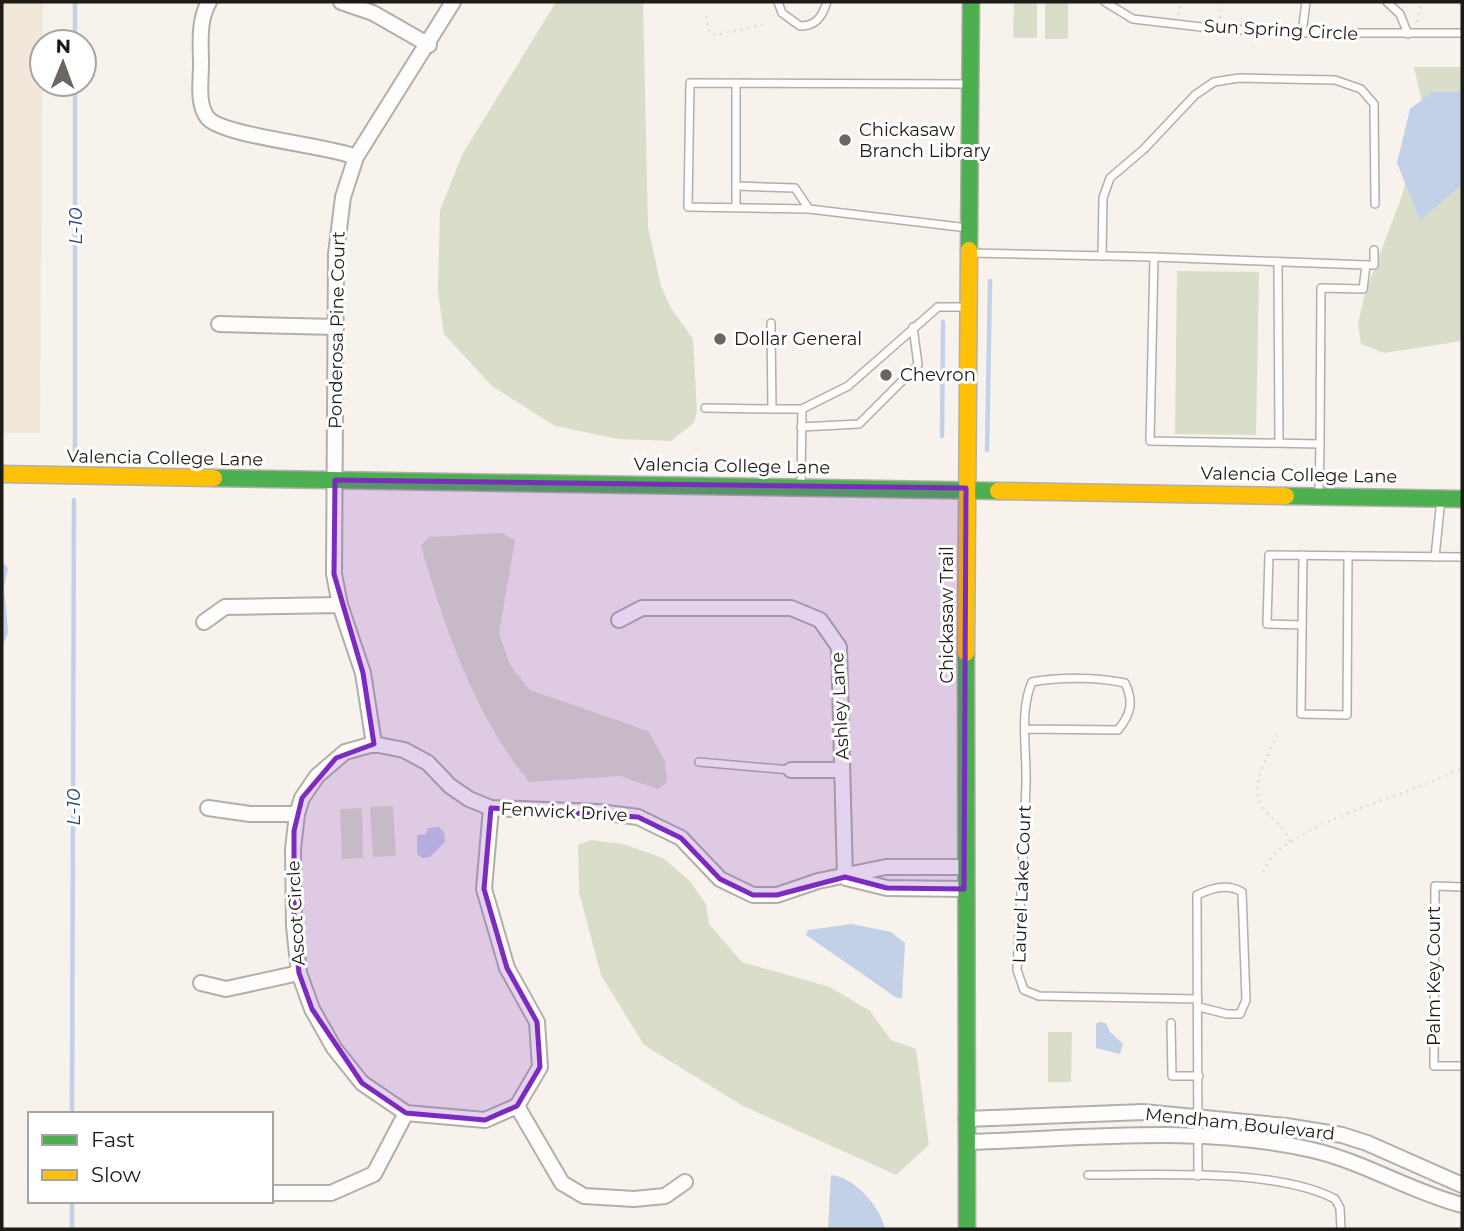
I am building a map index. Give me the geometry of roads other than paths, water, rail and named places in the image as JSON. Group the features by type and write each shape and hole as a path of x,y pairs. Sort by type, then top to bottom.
{"street":[{"path":"209,2 202,22 201,90 202,107 209,120 227,130 337,149 356,156"},
{"path":"341,2 373,13 429,45"},
{"name":"Ponderosa Pine Court","path":"335,480 338,226 356,156 429,45 453,2"},
{"name":"Chickasaw Trail","path":"967,1229 964,889 971,2"},
{"path":"219,324 336,327"},
{"name":"Valencia College Lane","path":"2,474 1319,494 1462,499"},
{"path":"335,480 334,573 340,605 363,674 374,744"},
{"path":"204,622 225,607 340,605"},
{"name":"Ashley Lane","path":"619,620 642,608 790,608 820,620 839,647 845,877"},
{"name":"Fenwick Drive","path":"374,744 404,750 428,763 469,799 491,808 599,812 638,817 681,838 720,879 753,895 776,895 818,881 886,867 965,867"},
{"name":"Ascot Circle","path":"374,744 345,752 327,766 302,798 297,814 293,849 294,926 299,973 312,1009 334,1048 362,1083 406,1113 485,1119 517,1106"},
{"path":"791,769 842,770"},
{"path":"208,808 250,814 297,814"},
{"path":"491,808 484,889 507,968 537,1022 540,1068 517,1106 562,1183 584,1196 634,1199 665,1196 685,1182"},
{"name":"Fenwick Drive","path":"845,877 887,888 964,889"},
{"path":"201,984 226,989 299,973"},
{"name":"Mendham Boulevard","path":"966,1119 1143,1112 1198,1116 1342,1135 1400,1156 1462,1185"},
{"path":"273,1193 331,1193 374,1174 406,1113"},
{"name":"Mendham Boulevard","path":"967,1142 1198,1136 1265,1142 1314,1151 1368,1168 1462,1205"}],"lane":[{"path":"778,2 788,20 800,26 818,20 827,2"},
{"name":"Sun Spring Circle","path":"1105,2 1133,19 1219,28 1302,33 1462,33"},
{"path":"1302,33 1306,2"},
{"path":"1387,2 1400,14 1411,34"},
{"path":"1102,256 1103,198 1110,178 1144,149 1195,95 1214,82 1239,78 1335,80 1362,89 1374,104 1375,204"},
{"path":"969,228 809,209 688,207 690,83 970,84"},
{"path":"736,83 736,207"},
{"path":"736,186 794,188 809,209"},
{"path":"969,253 1374,265 1374,250"},
{"path":"1154,257 1150,441 1320,444"},
{"path":"1278,262 1279,443"},
{"path":"1319,494 1321,288 1363,289 1366,265"},
{"path":"705,408 802,409 848,386 938,307 968,307"},
{"path":"771,323 772,409"},
{"path":"801,427 859,424 918,365 913,327"},
{"path":"801,486 802,409"},
{"path":"1435,557 1441,498"},
{"path":"1302,625 1268,624 1269,555 1462,557"},
{"path":"1303,555 1301,714 1347,715 1348,556"},
{"name":"Laurel Lake Court","path":"1026,729 1118,730 1130,716 1131,695 1125,683 1111,680 1032,682 1027,694 1017,970 1024,989 1039,996 1198,1003 1227,1014 1240,1014 1246,1000 1242,892 1234,887 1211,888 1197,894 1198,1003"},
{"path":"699,762 791,769"},
{"name":"Palm Key Court","path":"1462,887 1435,886 1434,1041 1434,1066 1462,1066"},
{"path":"1198,1003 1198,1176"},
{"path":"1171,1023 1172,1076 1199,1076"},
{"path":"1088,1175 1198,1176 1258,1180 1326,1194 1335,1199 1340,1208 1341,1229"}],"water":[{"path":"1432,92 1462,92 1462,185 1420,220 1397,163 1410,109"},
{"path":"2,561 8,568 4,587 8,632 2,648"},
{"path":"439,827 444,832 445,842 430,857 422,858 417,854 417,835 426,834 428,828"},
{"path":"852,924 891,932 905,943 902,998 897,998 806,935 808,930"},
{"path":"1106,1023 1110,1032 1123,1044 1120,1054 1096,1048 1096,1024"},
{"path":"831,1175 849,1181 865,1194 878,1212 885,1229 828,1229"}],"waterway":[{"name":"L-10","path":"75,2 75,28"},
{"name":"L-10","path":"75,98 75,453"},
{"path":"987,450 990,281"},
{"path":"942,436 943,322"},
{"name":"L-10","path":"72,1112 74,500"},
{"name":"L-10","path":"72,1203 72,1229"}],"place":[{"name":"Chickasaw Branch Library","path":"845,140"},
{"name":"Dollar General","path":"720,339"},
{"name":"Chevron","path":"886,375"}]}
